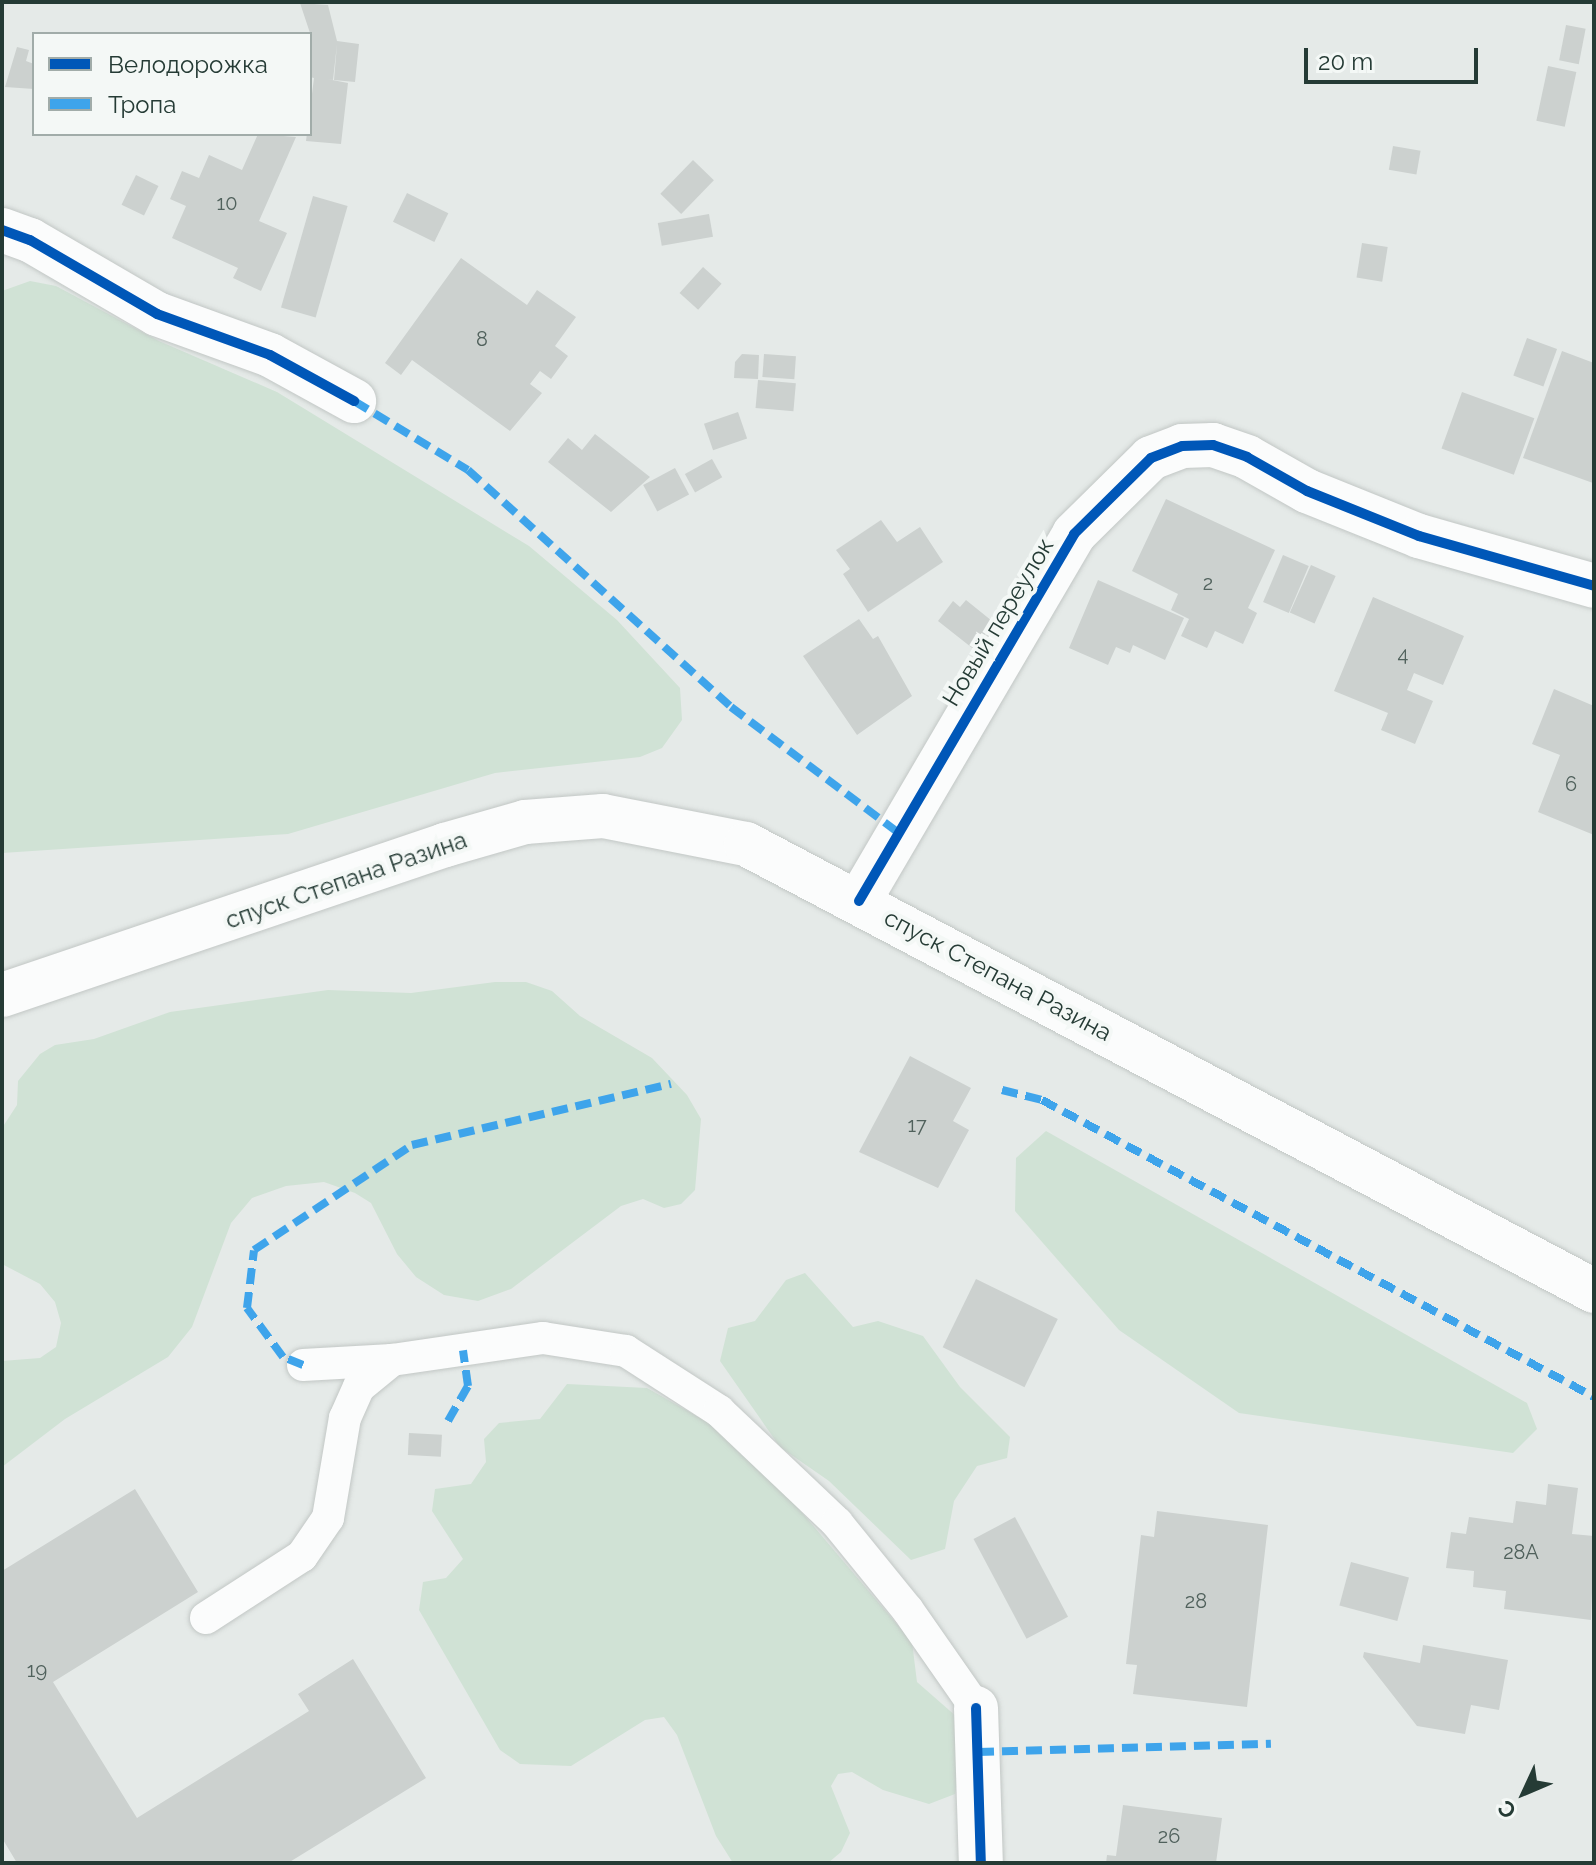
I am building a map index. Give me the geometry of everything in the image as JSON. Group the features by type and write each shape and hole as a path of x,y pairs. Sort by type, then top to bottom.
{"main road":[{"path":"2,230 30,240 157,314 270,355 354,401"},
{"name":"Новый переулок","path":"859,901 1074,534 1151,458 1182,446 1213,445 1247,457 1307,491 1419,536 1594,586"},
{"name":"спуск Степана Разина","path":"2,995 525,822 603,816 746,844 1594,1291"},
{"path":"976,1708 981,1863"}],"lane":[{"path":"303,1365 392,1360 543,1338 626,1351 719,1411 837,1523 907,1609 976,1708"},
{"path":"206,1618 302,1556 328,1518 345,1418 355,1397 392,1360"}],"green space":[{"path":"30,281 56,286 159,341 277,392 529,546 617,620 680,688 682,720 662,748 640,757 495,773 288,834 2,853 2,291"},
{"path":"495,982 526,982 552,991 580,1016 652,1058 687,1095 701,1119 695,1190 681,1204 664,1208 643,1199 621,1206 511,1289 478,1301 444,1295 416,1277 397,1254 371,1203 355,1193 324,1182 286,1186 252,1198 231,1223 192,1327 168,1357 65,1419 2,1467 2,1361 40,1358 56,1347 61,1323 55,1302 40,1284 2,1264 2,1128 17,1105 18,1081 40,1054 55,1045 94,1039 170,1012 328,990 411,993"},
{"path":"1046,1131 1527,1403 1537,1429 1513,1453 1239,1413 1119,1330 1015,1211 1016,1158"},
{"path":"805,1273 853,1327 878,1321 923,1336 960,1387 1010,1437 1007,1458 977,1466 954,1501 945,1549 911,1560 829,1481 780,1447 720,1361 728,1328 755,1321 786,1280"},
{"path":"567,1384 647,1388 716,1427 787,1495 912,1642 917,1682 957,1717 962,1763 955,1794 929,1804 883,1790 852,1772 838,1774 831,1786 850,1833 841,1852 828,1863 733,1863 716,1836 677,1735 664,1717 645,1720 571,1766 520,1764 500,1750 419,1610 423,1582 446,1578 463,1559 432,1511 435,1489 471,1484 486,1462 484,1439 499,1423 540,1419"}],"building":[{"path":"300,3 328,5 337,41 359,44 355,82 334,80 337,44 333,80 327,79 348,83 341,144 306,141 307,136 312,136 314,78 310,32"},
{"path":"1566,25 1586,29 1579,64 1559,60"},
{"path":"17,47 29,50 26,61 32,63 32,89 5,87"},
{"path":"1548,66 1576,72 1565,127 1536,121"},
{"path":"257,136 296,137 259,221 287,233 261,291 233,278 238,268 172,238 186,206 170,199 182,171 199,178 209,155 242,170"},
{"path":"1393,146 1421,151 1416,174 1389,170"},
{"path":"693,160 714,180 681,214 660,194"},
{"path":"136,175 158,186 144,216 122,205"},
{"path":"407,193 448,213 434,242 393,222"},
{"path":"313,196 348,206 316,317 281,308"},
{"path":"709,214 713,237 662,246 658,223"},
{"path":"1362,243 1388,247 1382,282 1357,278"},
{"path":"461,258 527,305 537,290 576,317 555,346 568,356 551,379 540,371 530,384 542,393 510,431 412,360 401,375 385,363"},
{"path":"703,267 722,284 698,310 680,293"},
{"path":"1527,338 1557,349 1543,387 1513,376"},
{"path":"1562,351 1594,363 1593,483 1523,458"},
{"path":"742,354 759,355 758,379 734,378 735,362"},
{"path":"764,354 796,356 794,379 762,377"},
{"path":"758,380 796,383 793,411 756,408"},
{"path":"1462,392 1534,418 1514,475 1441,448"},
{"path":"738,412 747,438 713,450 704,424"},
{"path":"595,434 650,477 611,512 548,462 568,438 582,450"},
{"path":"712,459 722,477 695,492 685,474"},
{"path":"675,468 689,494 657,511 643,485"},
{"path":"1166,499 1275,550 1248,608 1257,613 1243,644 1215,631 1207,648 1181,636 1189,619 1171,610 1178,594 1132,571"},
{"path":"881,520 897,542 920,527 943,562 868,612 843,574 850,569 836,550"},
{"path":"1283,555 1309,566 1289,613 1263,602"},
{"path":"1311,565 1336,576 1315,623 1290,613"},
{"path":"1098,580 1184,618 1165,660 1133,645 1130,653 1116,647 1108,665 1069,648"},
{"path":"1373,597 1464,636 1443,685 1414,673 1407,690 1433,701 1415,744 1381,730 1388,713 1334,691"},
{"path":"966,600 992,621 976,651 938,621 953,601 960,607"},
{"path":"859,619 873,639 878,636 912,696 857,735 803,656"},
{"path":"1554,689 1594,706 1594,835 1538,812 1560,755 1532,744"},
{"path":"910,1056 971,1088 953,1121 969,1130 938,1188 859,1152"},
{"path":"976,1279 1058,1319 1024,1387 943,1347"},
{"path":"409,1433 442,1435 441,1457 408,1455"},
{"path":"1548,1484 1578,1488 1572,1534 1594,1536 1591,1620 1504,1609 1506,1591 1473,1587 1474,1571 1446,1568 1451,1532 1466,1534 1469,1517 1513,1523 1516,1501 1546,1505"},
{"path":"135,1489 198,1592 53,1682 137,1818 309,1711 298,1694 353,1659 426,1778 288,1863 17,1863 2,1838 2,1571"},
{"path":"1157,1511 1268,1525 1247,1707 1133,1694 1137,1665 1126,1664 1141,1535 1154,1537"},
{"path":"1015,1517 1068,1617 1027,1639 974,1539"},
{"path":"1351,1562 1409,1578 1397,1621 1339,1605"},
{"path":"1423,1645 1508,1660 1499,1710 1471,1705 1465,1734 1417,1726 1363,1657 1364,1652 1420,1663"},
{"path":"1123,1805 1222,1818 1216,1863 1106,1863 1107,1855 1116,1856"}],"marked path":[{"path":"354,401 468,470 731,707 899,833"},
{"path":"303,1365 283,1357 247,1308 254,1250 412,1145 671,1084"},
{"path":"1002,1090 1042,1100 1594,1397"},
{"path":"448,1421 468,1386 463,1350"},
{"path":"978,1752 1271,1744"}],"cycle path":[{"path":"2,230 30,240 157,314 270,355 354,401"},
{"path":"859,901 1074,534 1151,458 1182,446 1213,445 1247,457 1307,491 1419,536 1594,586"},
{"path":"976,1708 981,1863"}]}
